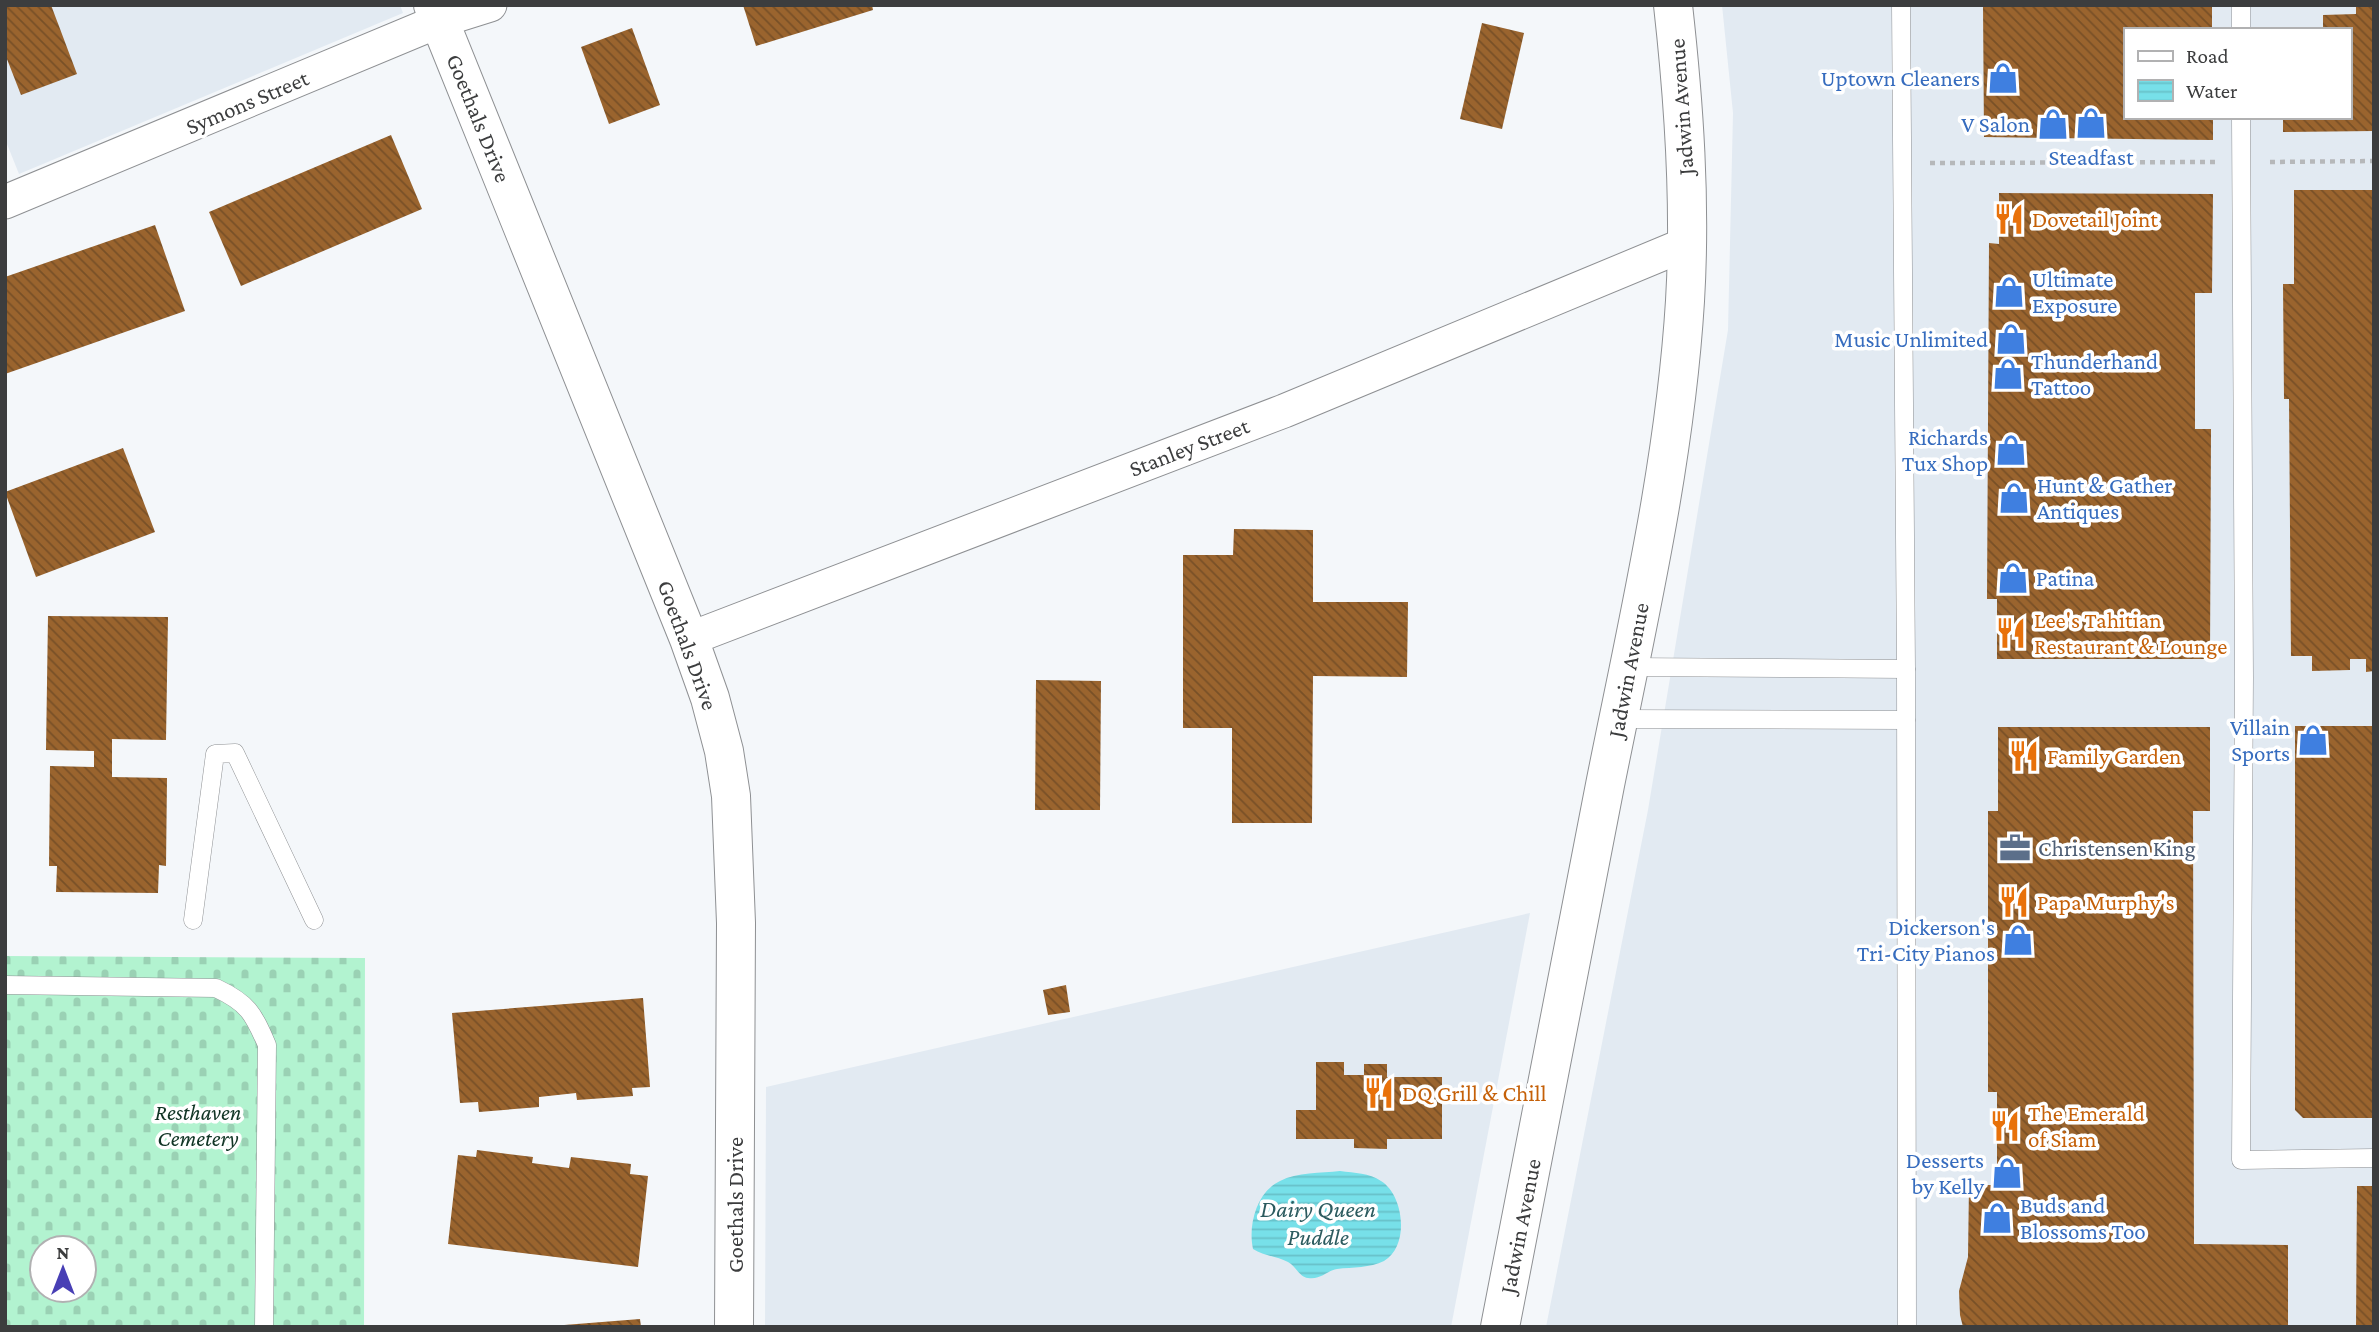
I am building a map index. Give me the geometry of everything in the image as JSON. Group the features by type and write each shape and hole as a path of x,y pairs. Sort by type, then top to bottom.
{"street":[{"name":"Symons Street","path":"5,202 436,13 490,5"},
{"name":"Jadwin Avenue","path":"1500,1327 1629,667 1671,435 1679,364 1686,244 1684,124 1673,5"},
{"name":"Goethals Drive","path":"436,13 689,639 710,698 724,751 731,796 736,923 734,1327"},
{"name":"Stanley Street","path":"689,639 1284,411 1686,244"}],"lane":[{"path":"1901,5 1907,1327"},
{"path":"2241,5 2241,28"},
{"path":"2241,119 2244,663 2241,1160 2374,1158"},
{"path":"1629,667 1906,668"},
{"path":"1618,719 1906,720"},
{"path":"193,920 215,754 234,753 314,920"},
{"path":"5,985 216,988 238,998 255,1018 267,1045 264,1327"}],"path":[{"path":"1901,163 2374,161"}],"shaded area":[{"path":"5,5 400,5 403,13 19,174 5,139"},
{"path":"1722,5 2374,5 2374,1327 1546,1327 1648,810 1728,330 1733,113"},
{"path":"1530,913 1451,1327 765,1327 766,1087"}],"green space":[{"name":"Resthaven Cemetery","path":"5,956 365,958 364,1327 5,1327"}],"water":[{"name":"Dairy Queen Puddle","path":"1340,1171 1376,1178 1389,1188 1395,1197 1401,1233 1392,1254 1379,1263 1337,1269 1320,1277 1308,1278 1302,1276 1288,1262 1253,1249 1252,1230 1256,1210 1272,1186 1294,1176"}],"building":[{"path":"5,5 51,5 77,74 21,95 5,54"},
{"path":"743,5 872,5 873,10 756,46"},
{"path":"1983,5 2212,5 2212,28 2124,28 2124,119 2213,119 2213,140 1984,137"},
{"path":"2356,5 2374,5 2374,131 2283,132 2283,119 2351,119 2351,28 2323,28 2323,15 2356,14"},
{"path":"1482,23 1524,33 1502,129 1460,119"},
{"path":"632,28 660,105 609,124 581,47"},
{"path":"391,135 422,209 241,286 209,212"},
{"path":"2294,190 2374,190 2374,671 2366,672 2366,659 2350,659 2350,670 2312,671 2312,656 2291,656 2289,399 2284,399 2283,284 2294,284"},
{"path":"1999,193 2213,194 2212,293 2195,293 2195,429 2211,429 2210,659 1997,659 1997,599 1987,599 1989,243 1999,244"},
{"path":"155,225 185,311 5,374 5,277"},
{"path":"123,448 155,532 36,577 5,492"},
{"path":"1234,529 1313,530 1313,602 1408,602 1407,677 1313,676 1312,823 1232,823 1232,728 1183,728 1183,555 1233,555"},
{"path":"48,616 168,617 166,740 112,739 112,777 167,778 166,866 159,865 158,893 56,892 57,866 49,866 50,766 94,767 94,751 46,750"},
{"path":"1036,680 1101,681 1100,810 1035,810"},
{"path":"2295,726 2374,726 2374,1118 2303,1118 2295,1110"},
{"path":"1998,727 2210,727 2210,811 2193,811 2194,1244 2288,1245 2288,1327 1963,1327 1959,1291 1968,1257 1969,1185 1997,1185 1997,1092 1988,1092 1988,811 1998,811"},
{"path":"1066,985 1070,1012 1048,1015 1043,990"},
{"path":"643,998 650,1087 632,1088 633,1096 577,1100 576,1093 539,1097 539,1107 479,1112 478,1102 460,1103 452,1013"},
{"name":"DQ Grill & Chill","path":"1316,1062 1344,1062 1344,1075 1364,1075 1364,1064 1387,1064 1387,1077 1442,1077 1442,1139 1387,1139 1387,1149 1354,1148 1354,1139 1296,1139 1296,1110 1316,1110"},
{"path":"477,1150 533,1157 532,1163 569,1168 571,1157 631,1164 630,1174 648,1176 638,1267 448,1244 458,1155 476,1157"},
{"path":"2357,1186 2374,1186 2374,1327 2356,1327"},
{"path":"640,1319 641,1327 564,1327 564,1325"}],"place":[{"name":"Uptown Cleaners","path":"2003,78"},
{"name":"Steadfast","path":"2091,123"},
{"name":"V Salon","path":"2053,124"},
{"name":"Dovetail Joint","path":"2009,219"},
{"name":"Ultimate Exposure","path":"2009,292"},
{"name":"Music Unlimited","path":"2011,339"},
{"name":"Thunderhand Tattoo","path":"2008,374"},
{"name":"Richards Tux Shop","path":"2011,450"},
{"name":"Hunt & Gather Antiques","path":"2014,498"},
{"name":"Patina","path":"2013,578"},
{"name":"Lee's Tahitian Restaurant & Lounge","path":"2011,633"},
{"name":"Villain Sports","path":"2313,740"},
{"name":"Family Garden","path":"2024,756"},
{"name":"Christensen King","path":"2015,848"},
{"name":"Papa Murphy's","path":"2014,902"},
{"name":"Dickerson's Tri-City Pianos","path":"2018,940"},
{"name":"DQ Grill & Chill","path":"1379,1093"},
{"name":"The Emerald of Siam","path":"2005,1126"},
{"name":"Desserts by Kelly","path":"2007,1173"},
{"name":"Buds and Blossoms Too","path":"1997,1218"}]}
